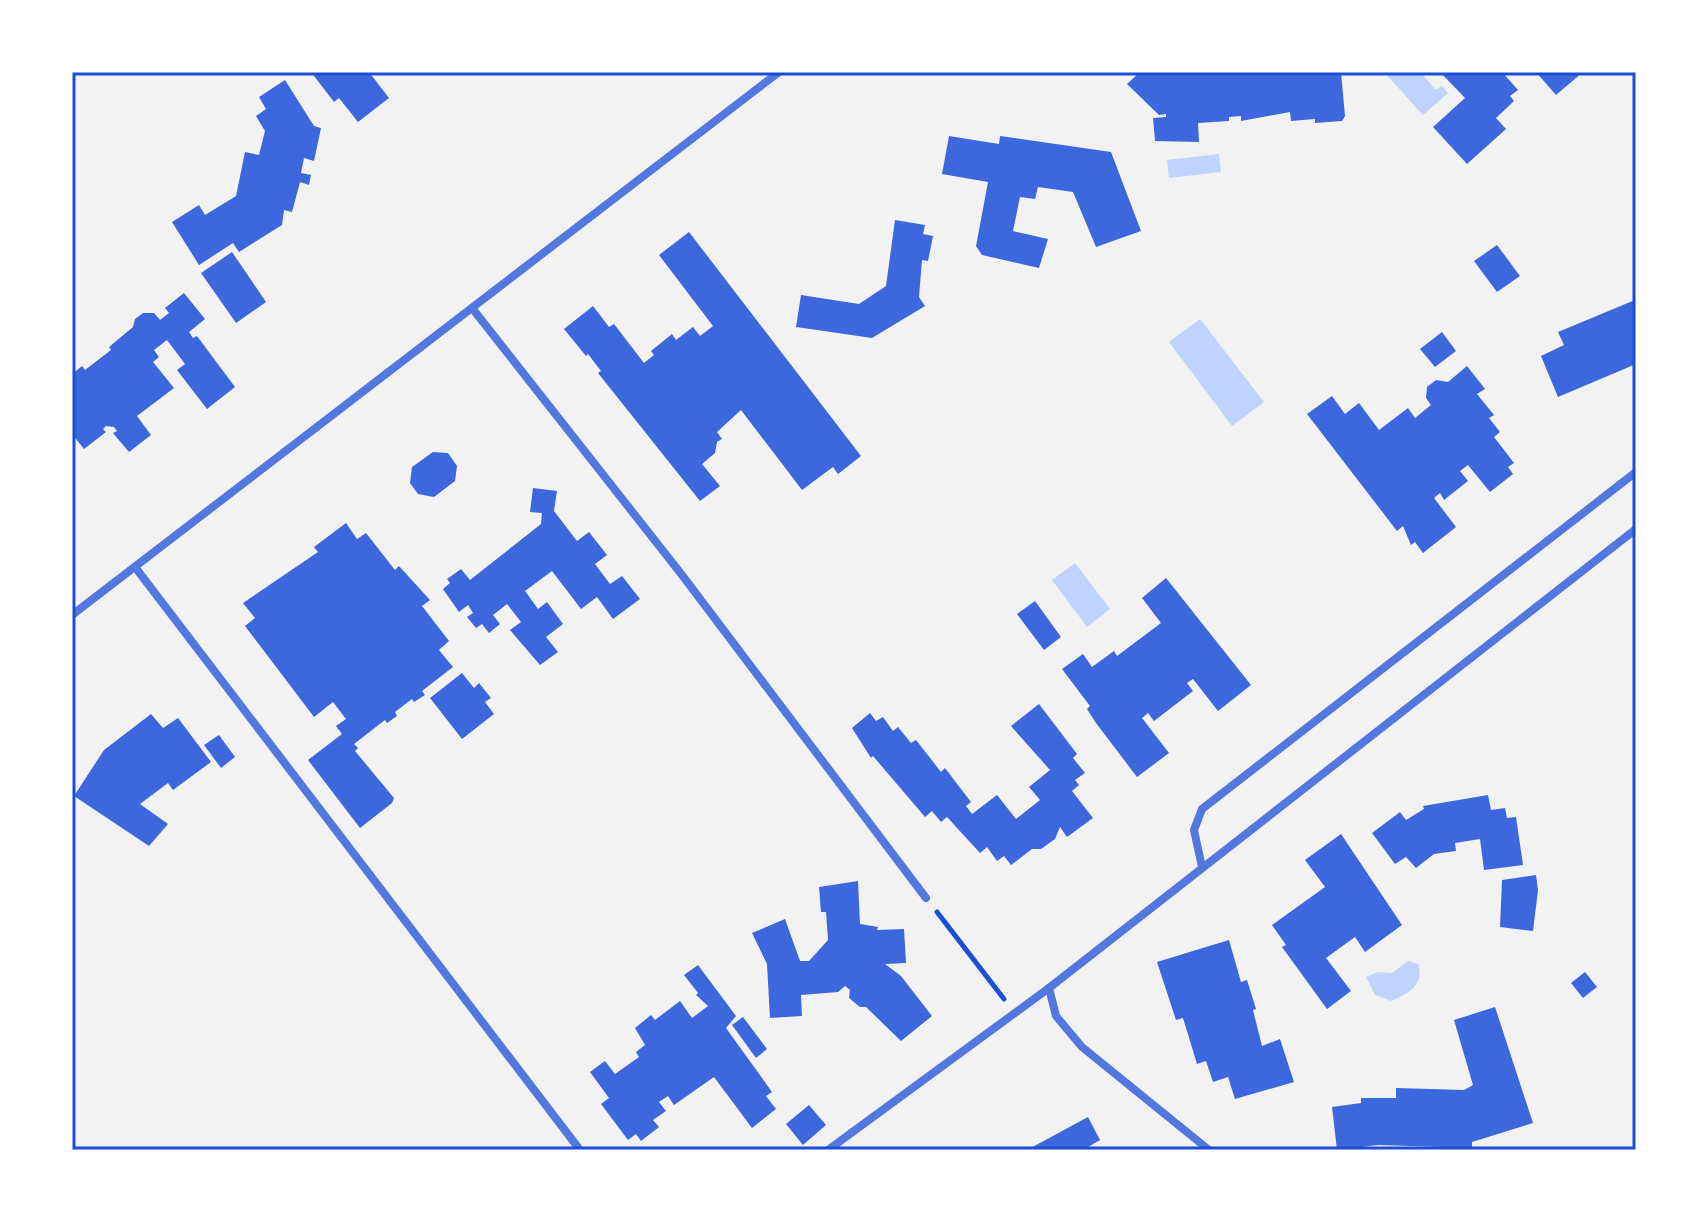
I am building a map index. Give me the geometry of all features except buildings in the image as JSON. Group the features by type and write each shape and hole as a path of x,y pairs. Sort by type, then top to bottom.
{"street":[{"path":"72,615 779,72"},
{"path":"472,308 682,575 926,898"},
{"path":"1202,867 1194,830 1202,809 1636,472"},
{"path":"828,1150 1049,988 1636,529"},
{"path":"135,567 580,1150"},
{"path":"1049,988 1056,1016 1082,1047 1209,1150"}],"path":[{"path":"926,898 1014,1013"}],"water":[{"path":"1384,72 1420,72 1436,90 1442,86 1448,93 1423,115"},
{"path":"1219,154 1221,172 1169,178 1167,160"},
{"path":"1200,319 1264,402 1232,426 1169,342"},
{"path":"1075,563 1110,609 1087,627 1052,580"},
{"path":"1408,961 1418,964 1420,971 1414,988 1391,1001 1375,995 1366,977 1378,972 1392,973"}]}
